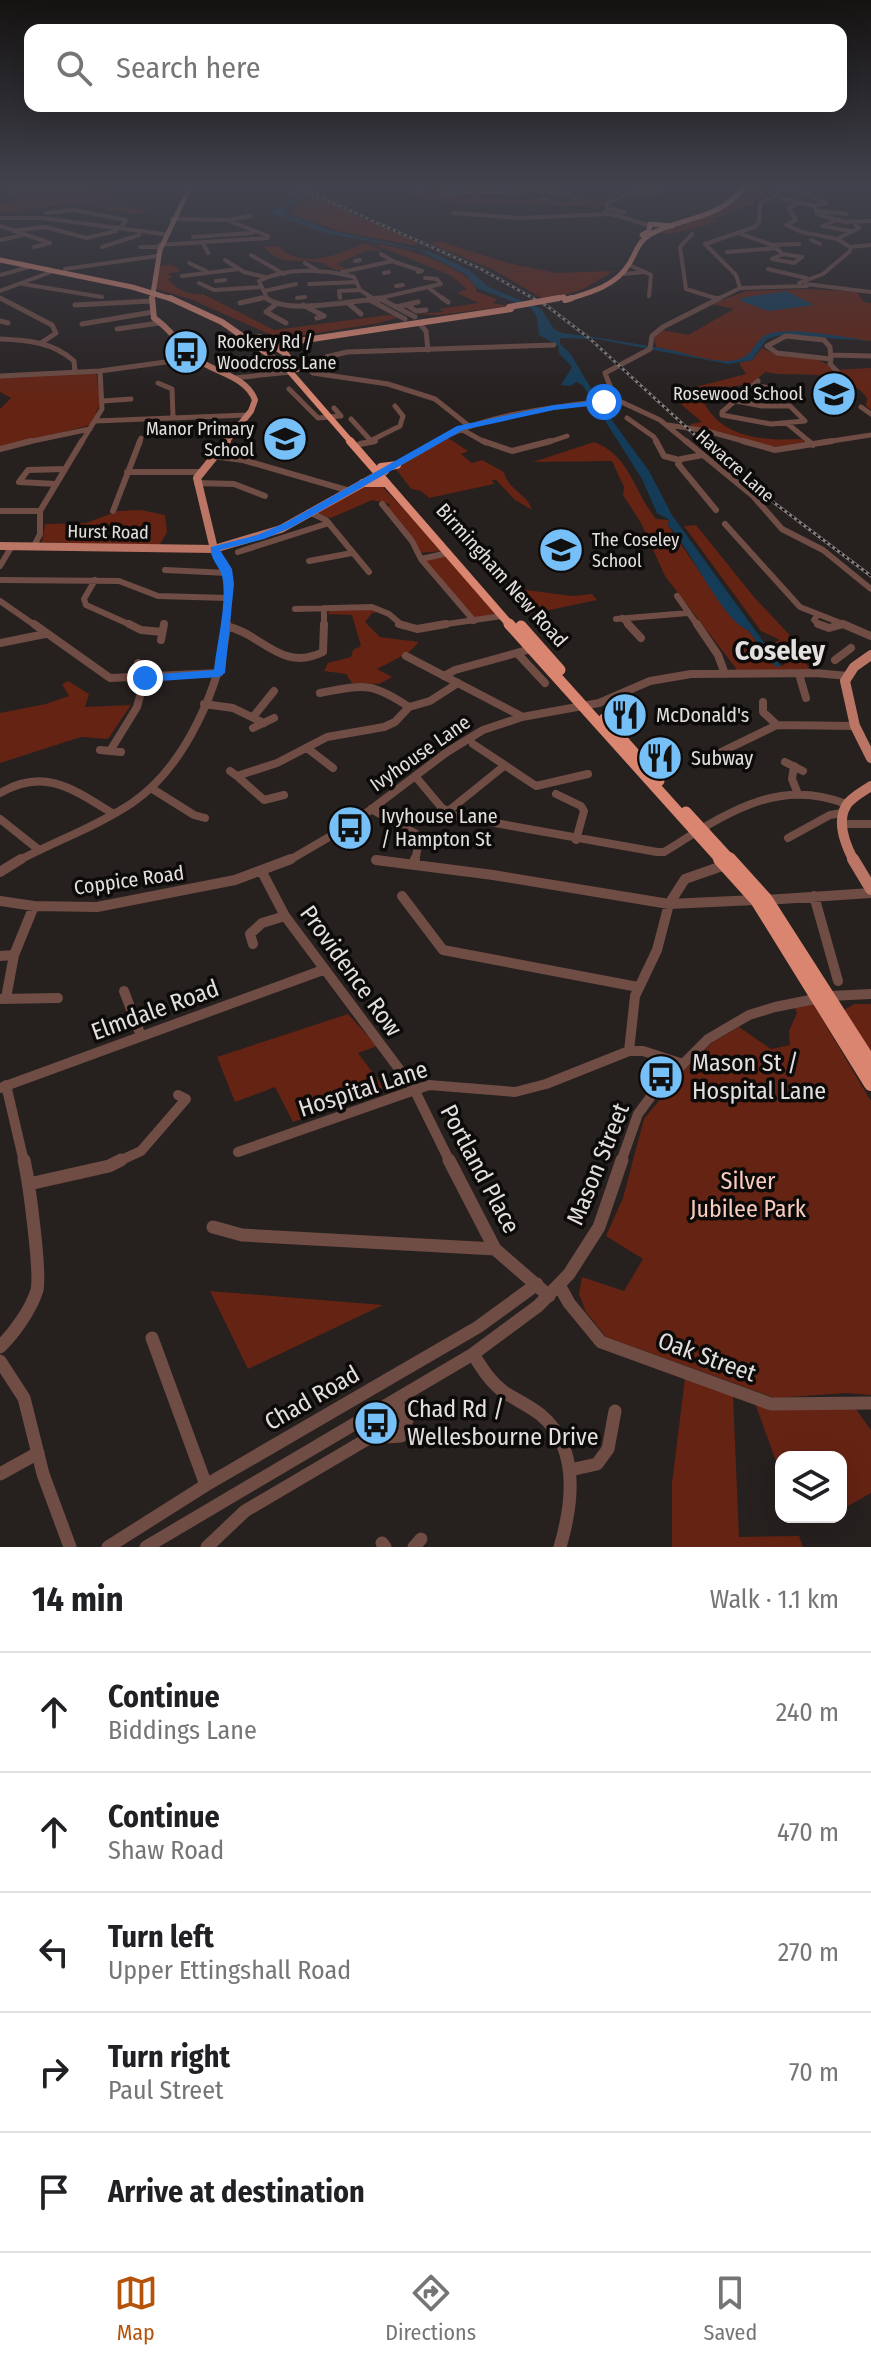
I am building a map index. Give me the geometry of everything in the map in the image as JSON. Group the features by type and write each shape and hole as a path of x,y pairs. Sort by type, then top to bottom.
{"highway":[{"path":"565,298 593,288 613,276 625,259"},
{"path":"270,344 565,298 594,291 623,274 632,259"},
{"name":"Birmingham New Road","path":"0,261 189,302 286,354 333,414 506,615"},
{"name":"Birmingham New Road","path":"0,261 140,287 152,294 165,296 198,310 258,344 287,369 360,444 382,471 387,483 448,553 761,900 871,1064"},
{"path":"258,344 308,339 405,321"},
{"path":"286,354 286,346 308,339"},
{"path":"270,344 287,369"},
{"path":"382,471 397,465"},
{"path":"363,483 387,483"},
{"name":"Birmingham New Road","path":"699,831 725,865 761,900"},
{"name":"Birmingham New Road","path":"824,997 871,1084"}],"main road":[{"path":"157,259 152,294 153,312 159,323 171,329 195,358 234,378 255,396 254,406 200,472 197,483 214,549"},
{"name":"Hurst Road","path":"0,546 214,549 270,534 382,471"},
{"path":"871,655 848,676 847,694 855,726 871,758"},
{"path":"871,786 843,814 846,847 871,891"}],"street":[{"path":"69,269 135,259"},
{"path":"259,259 284,274"},
{"path":"681,259 686,289 718,299"},
{"path":"717,259 735,273 740,288"},
{"path":"777,259 795,263 799,259"},
{"path":"797,284 823,274 840,259"},
{"path":"225,260 239,269 265,277"},
{"path":"0,261 16,270"},
{"path":"355,261 359,268"},
{"path":"275,304 259,281 265,277 338,273 392,261 422,271 418,272"},
{"path":"312,263 305,264 320,272"},
{"path":"193,264 207,271"},
{"path":"629,265 651,275 649,296"},
{"path":"0,275 29,267"},
{"path":"374,267 386,273"},
{"path":"182,276 239,269"},
{"path":"768,269 807,278"},
{"path":"0,291 53,272"},
{"path":"623,274 645,272"},
{"path":"338,273 357,282 360,290"},
{"path":"428,277 440,281 440,285"},
{"path":"221,281 235,289"},
{"path":"309,284 357,282"},
{"path":"396,286 402,283 411,291"},
{"path":"23,284 102,297"},
{"path":"397,465 460,428 554,407 615,399 605,373 652,347 651,339 656,332 740,288 797,284 871,292"},
{"path":"199,285 211,290 264,291"},
{"path":"238,301 293,285 316,304"},
{"path":"286,323 273,320 266,312 275,304 348,303 440,285 448,287"},
{"path":"430,289 449,302"},
{"path":"341,297 339,291 360,290 405,321"},
{"path":"297,298 303,293"},
{"path":"122,298 152,294"},
{"path":"75,305 152,294"},
{"path":"0,298 55,328 54,336 40,343"},
{"path":"375,299 420,320 426,331 428,350"},
{"path":"395,307 418,302"},
{"path":"348,303 363,313"},
{"path":"303,305 322,317"},
{"path":"407,305 415,310 426,310"},
{"path":"82,324 153,312"},
{"path":"0,321 8,323"},
{"path":"117,329 159,323"},
{"path":"838,369 831,357 829,343 813,338 779,338 767,346 777,353 831,357 871,356"},
{"path":"0,339 40,343 64,352 74,361 75,372"},
{"path":"469,426 435,399 388,384 309,371 318,361 340,353 554,345"},
{"path":"0,376 100,371 195,358"},
{"path":"234,378 287,369"},
{"path":"34,546 40,534 40,511 95,421 103,401 100,371"},
{"path":"158,383 172,389 173,417"},
{"path":"736,401 762,406 790,406 805,419 801,423 755,422 722,415 722,412 756,383 776,388"},
{"path":"289,389 317,417 333,414"},
{"path":"103,401 131,399"},
{"name":"Havacre Lane","path":"615,399 667,425 758,501 782,529 823,550 871,589"},
{"path":"360,444 372,442 400,426 403,416 395,406"},
{"path":"861,407 871,414"},
{"path":"95,421 248,415"},
{"path":"625,417 654,437 664,456 679,460 703,455"},
{"path":"351,419 372,442"},
{"path":"788,424 813,445"},
{"path":"667,425 707,431 770,449 871,435"},
{"path":"460,428 491,451 521,450 567,436"},
{"path":"0,449 90,429"},
{"path":"113,511 141,438"},
{"path":"212,456 243,460 350,491"},
{"path":"679,460 679,466 717,510"},
{"path":"56,484 19,482 28,470 65,469"},
{"path":"127,472 200,472"},
{"path":"197,483 234,484 265,496"},
{"path":"385,505 412,541 421,559 474,621"},
{"path":"0,511 40,511"},
{"path":"309,512 329,523 369,572"},
{"path":"238,552 258,548 302,527 329,523"},
{"path":"725,524 791,598 817,616 815,622 822,627 840,625 871,636"},
{"path":"0,566 12,546"},
{"path":"0,872 112,813 151,788 184,741 219,673 228,573 214,549"},
{"path":"309,561 352,553"},
{"name":"Birmingham New Road","path":"421,559 448,553"},
{"path":"165,570 195,569 203,575 228,573"},
{"path":"0,580 125,582 158,596 228,598"},
{"path":"95,580 84,599 86,605 161,636 164,623"},
{"path":"677,596 718,655 725,674"},
{"path":"0,601 104,675 122,680 219,673"},
{"path":"295,609 372,607 389,614 400,626 413,629 506,615"},
{"path":"225,626 238,630 277,657 318,655 323,652 324,608"},
{"path":"634,636 619,619 688,613"},
{"path":"0,643 45,634"},
{"path":"444,676 455,670 536,648"},
{"path":"835,660 848,651 861,661"},
{"name":"Birmingham New Road","path":"517,653 545,683"},
{"path":"406,656 522,717"},
{"path":"121,752 105,750 137,707 145,678 138,663"},
{"name":"Ivyhouse Lane","path":"262,872 296,859 483,730 522,717 587,706 659,678 725,674 848,676"},
{"path":"799,674 806,698"},
{"path":"284,795 264,800 234,773 277,763 341,733 384,727 395,722 409,707 430,701 458,683"},
{"path":"320,693 366,685 385,691 409,707"},
{"path":"253,717 272,694 259,695"},
{"path":"204,704 233,708 264,723"},
{"path":"765,704 763,712 777,725"},
{"path":"253,728 274,718"},
{"path":"718,762 713,756 777,725 855,726"},
{"path":"307,748 333,768"},
{"path":"474,749 540,786 588,774"},
{"path":"447,812 504,766"},
{"path":"794,766 792,779 798,794"},
{"path":"415,776 447,812 576,840 657,852 753,802 798,794 832,796 843,814"},
{"path":"0,793 20,783 51,779 64,783 112,813"},
{"path":"151,788 191,819 205,818"},
{"path":"556,794 581,806 584,811 576,840"},
{"path":"371,809 420,836 414,865"},
{"path":"788,838 830,815 843,814 871,824"},
{"path":"0,819 39,850"},
{"path":"376,860 669,904 871,891"},
{"path":"683,1064 643,1051 629,1051 638,987 657,950 669,904 690,876 725,865"},
{"name":"Coppice Road","path":"0,901 34,906 97,907 155,898 262,872"},
{"name":"Providence Row","path":"262,872 285,916 414,1089"},
{"path":"402,896 443,950 638,987"},
{"path":"814,896 838,981"},
{"path":"34,906 14,955 3,999 42,994 58,998"},
{"path":"253,944 250,934 254,928 285,916"},
{"path":"0,956 14,955"},
{"name":"Elmdale Road","path":"3,1086 323,970"},
{"path":"124,991 141,1036"},
{"name":"Mason Street","path":"554,1291 599,1227 638,1114 708,1039 749,1015 824,997 871,994"},
{"name":"Hospital Lane","path":"238,1152 414,1089 444,1085 515,1092 546,1084 629,1051"},
{"path":"0,1347 14,1333 37,1289 29,1184 3,1086"},
{"name":"Portland Place","path":"414,1089 467,1201 495,1249 537,1284 554,1291"},
{"path":"29,1184 109,1166 141,1151 186,1099 178,1095"},
{"path":"213,1227 242,1235 495,1249"},
{"name":"Chad Road","path":"108,1547 206,1485 478,1327 537,1284"},
{"name":"Chad Road","path":"146,1547 473,1354 516,1325 554,1291"},
{"name":"Oak Street","path":"554,1291 569,1303 601,1342 771,1404 871,1403"},
{"path":"152,1338 206,1485"},
{"path":"473,1354 499,1388 543,1417 562,1441 570,1470 569,1512 560,1547"},
{"path":"0,1361 19,1383 38,1453 70,1547"},
{"path":"207,1547 245,1511 345,1451 369,1438 401,1436 407,1420 395,1400"},
{"path":"570,1470 597,1464 608,1449 615,1411"},
{"path":"0,1474 38,1453"}],"green space":[{"path":"283,259 348,259 337,264 346,269 341,270 317,262"},
{"path":"411,259 432,259 449,266 473,283 477,292 497,299 493,303 508,306 439,315 412,314 444,312 439,309 479,303 457,293 467,289 450,275"},
{"path":"468,259 496,259 556,273 614,271 581,290 545,300 492,269"},
{"path":"172,265 181,271 168,274 173,277 167,279 179,289 203,294 274,330 388,315 399,317 280,339 193,300 154,288 157,266"},
{"path":"811,289 857,292 864,302 871,303 871,341 775,333 765,338 747,357 732,361 710,360 656,347 654,338 663,330 688,335 734,309 712,304 746,291"},
{"path":"762,348 780,355 818,360 834,370 871,368 871,410 866,406 867,398 846,381 820,375 765,372 749,386 725,388 703,400 711,413 732,430 759,438 802,439 807,444 771,447 691,426 702,422 677,401 676,392 746,374 739,363 752,360"},
{"path":"96,372 101,402 91,425 0,448 0,409 11,398 0,392 0,376"},
{"path":"448,438 468,451 461,454 472,463 482,460 504,472 509,483 532,510 515,500 496,480 492,480 494,484 429,498 421,491 411,489 396,469"},
{"path":"594,442 606,448 624,465 656,519 669,520 668,525 725,609 748,630 778,666 785,665 769,645 780,640 761,631 684,526 696,525 754,597 798,644 809,669 738,671 665,576 641,523 623,495 624,487 612,461 533,462"},
{"path":"368,484 381,485 443,551 419,553 388,507 390,504 372,500 331,518 316,513"},
{"path":"141,510 165,515 167,532 159,546 42,542 45,524 86,523 118,511"},
{"path":"446,553 502,616 474,621 421,559"},
{"path":"503,589 572,596 592,594 597,600 526,615"},
{"path":"370,609 380,612 372,613 365,622 380,637 419,642 408,653 377,669 392,677 379,684 352,683 346,674 324,671 328,663 351,657 353,650 361,646 352,615 328,614 330,610"},
{"path":"68,681 89,694 85,707 131,705 108,739 81,737 0,763 0,713 69,696 62,684"},
{"name":"Silver Jubilee Park","path":"812,1002 871,1101 871,1395 846,1393 775,1398 606,1337 586,1312 579,1294 582,1277 624,1291 643,1259 606,1236 623,1198 644,1119 685,1069 713,1042 739,1027 771,1049 790,1045 789,1031 797,1013 793,1004"},
{"path":"854,1004 871,1004 871,1053 844,1010"},
{"path":"348,1014 377,1046 358,1053 384,1088 293,1122 275,1087 235,1102 217,1057"},
{"path":"210,1291 383,1305 248,1369"},
{"path":"685,1378 733,1396 739,1537 799,1536 803,1547 672,1547 672,1483"},
{"path":"755,1403 855,1408 871,1430 871,1493 847,1507 847,1451 775,1451 775,1458"}],"water":[{"path":"437,259 447,259 468,269 489,287 541,309 554,329 562,333 668,349 710,359 727,361 743,358 761,339 775,332 802,332 871,341 782,335 767,339 752,360 728,364 597,339 560,338 560,344 570,353 601,405 649,471 672,515 781,666 776,667 748,630 738,624 717,599 668,525 669,520 657,513 642,479 583,386 577,382 569,386 561,385 572,367 559,353 558,345 539,335 537,317 531,308 477,288 465,274"},
{"path":"786,291 814,305 769,311 743,302 740,298"}],"railway":[{"path":"459,259 547,306 589,338 744,480 871,576"}],"place":[{"name":"Rookery Rd / Woodcross Lane","path":"186,352"},
{"name":"Rosewood School","path":"834,394"},
{"name":"Manor Primary School","path":"285,439"},
{"name":"The Coseley School","path":"561,550"},
{"name":"McDonald's","path":"625,715"},
{"name":"Subway","path":"660,758"},
{"name":"Ivyhouse Lane / Hampton St","path":"350,828"},
{"name":"Mason St / Hospital Lane","path":"661,1077"},
{"name":"Chad Rd / Wellesbourne Drive","path":"376,1423"}],"district":[{"name":"Coseley","path":"780,650"}],"route":[{"path":"145,678 219,673 229,584 227,569 216,558 214,549 270,534 289,525 460,428 554,407 604,402"}]}
